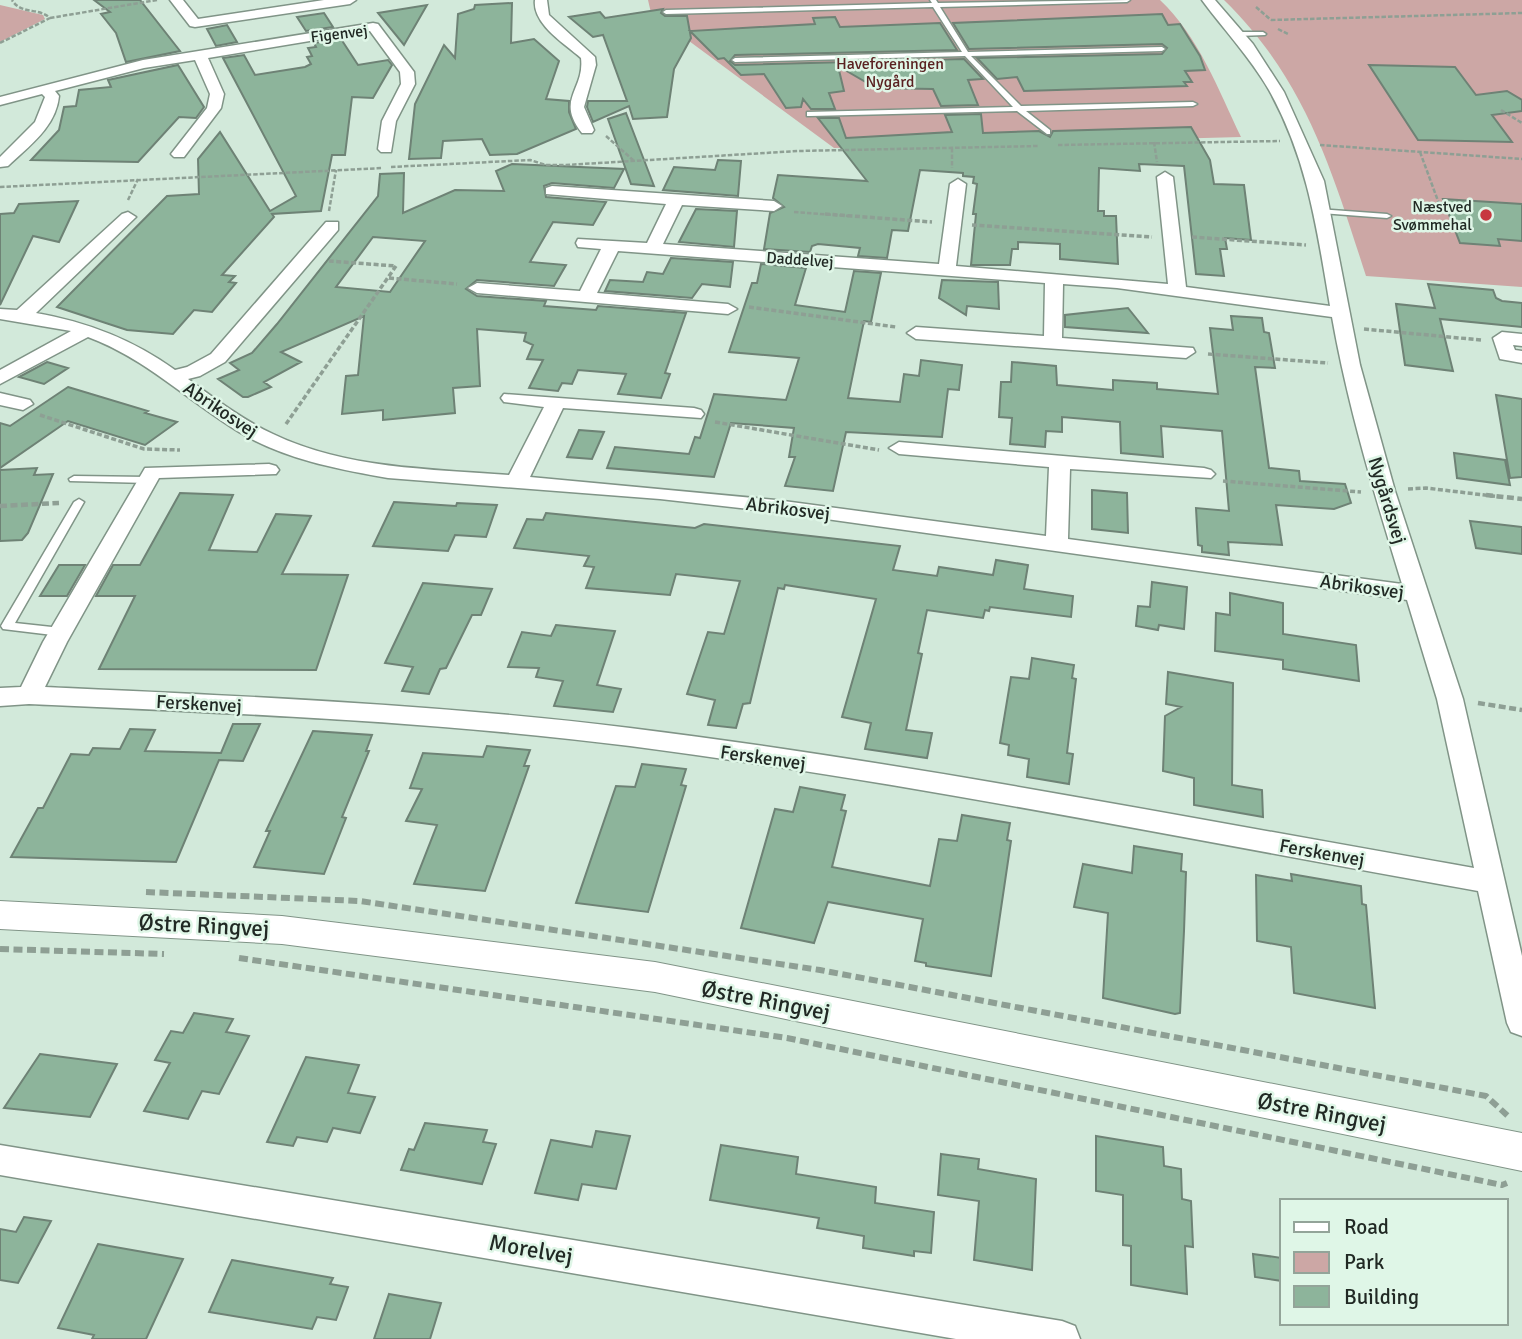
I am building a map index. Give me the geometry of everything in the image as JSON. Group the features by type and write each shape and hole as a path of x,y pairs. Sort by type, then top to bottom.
{"street":[{"name":"Figenvej","path":"176,0 195,23 349,0"},
{"path":"541,0 540,9 544,17 589,57 575,110 577,120 587,130"},
{"name":"Nygårdsvej","path":"1208,0 1238,34 1277,92 1315,181 1350,365 1384,491 1450,699 1522,1023"},
{"name":"Figenvej","path":"270,11 293,39"},
{"name":"Figenvej","path":"0,100 103,72 199,53 373,27 407,72 408,84 389,121 386,149"},
{"path":"179,154 214,108 218,94 199,53"},
{"path":"3,163 47,117 52,106 52,96 45,89"},
{"path":"1165,177 1177,289"},
{"path":"947,270 958,184"},
{"path":"552,191 774,206"},
{"path":"653,248 676,200"},
{"path":"22,316 128,217"},
{"name":"Abrikosvej","path":"172,376 193,372 218,358 332,226"},
{"name":"Daddelvej","path":"584,243 1177,289 1341,320"},
{"path":"586,297 612,245"},
{"path":"1053,345 1054,279"},
{"path":"477,288 728,309"},
{"name":"Abrikosvej","path":"0,314 87,330 130,349 242,426 268,440 310,456 388,472 750,503 1418,594"},
{"path":"0,378 87,330"},
{"path":"916,333 1053,345 1186,352"},
{"path":"1513,341 1507,355 1522,357"},
{"path":"511,398 694,414"},
{"path":"0,399 23,404"},
{"path":"517,481 556,402"},
{"path":"899,448 1204,474"},
{"path":"1057,545 1060,462"},
{"path":"29,695 61,632 152,472 269,470"},
{"name":"Ferskenvej","path":"0,697 29,695 389,712 630,737 875,774 1489,882"},
{"name":"Østre Ringvej","path":"0,915 282,930 654,977 1517,1166"},
{"name":"Morelvej","path":"0,1160 1062,1339"}],"lane":[{"path":"666,12 934,2 1127,0"},
{"path":"934,2 965,53 987,82 1047,132"},
{"path":"1238,34 1263,34"},
{"path":"735,60 1162,49"},
{"path":"810,114 1193,104"},
{"path":"1321,212 1387,216"},
{"path":"74,480 148,480"},
{"path":"61,632 7,626 79,502"}],"path":[{"path":"12,0 14,6 22,10 44,12 50,18"},
{"path":"0,43 50,18 157,0"},
{"path":"1256,7 1279,31 1288,34"},
{"path":"1271,20 1522,13"},
{"path":"1501,110 1522,124"},
{"path":"587,130 598,130 634,161"},
{"path":"0,187 530,160 546,165 797,151 1260,140 1522,159"},
{"path":"1419,152 1441,209"},
{"path":"332,226 328,221 336,170"},
{"path":"774,206 776,210 1146,237 1171,236 1328,247"},
{"path":"268,440 283,429 396,266 304,259"},
{"path":"388,278 475,285 477,288"},
{"path":"728,309 734,305 911,329 916,333"},
{"path":"1341,320 1513,341"},
{"path":"1186,352 1350,365"},
{"path":"23,404 24,410 144,449 181,450"},
{"path":"694,414 700,420 894,453 899,448"},
{"path":"1450,699 1522,710"},
{"path":"0,948 175,955"},
{"path":"229,956 787,1038 1502,1185 1517,1166"}],"green space":[{"name":"Haveforeningen Nygård","path":"648,0 1160,0 1197,47 1241,137 834,148 651,13"},
{"path":"1224,0 1522,0 1522,287 1366,276 1328,164 1296,95 1276,62"},
{"path":"0,5 43,15 45,19 0,42"}],"building":[{"path":"94,0 140,0 180,51 126,62 116,33 101,14 110,12"},
{"path":"512,3 511,43 534,39 559,61 546,99 569,101 569,112 576,129 517,154 490,155 482,139 443,141 441,158 409,159 415,104 444,45 455,58 458,14 474,9 475,5"},
{"path":"427,5 404,45 378,13"},
{"path":"663,9 661,13 665,16 687,16 691,38 674,69 667,117 633,119 629,106 593,122 587,107 588,101 627,101 603,35 593,37 569,17 600,12 605,18"},
{"path":"324,13 333,27 306,31 297,17"},
{"path":"1162,14 1168,25 1180,24 1200,56 1205,70 1185,71 1192,82 1184,82 1187,86 1024,91 1017,77 997,79 977,58 1162,54 1167,48 1162,44 969,49 953,23"},
{"path":"835,17 840,27 940,23 957,50 735,55 730,61 735,65 964,59 983,79 968,80 978,105 941,106 933,89 876,88 838,66 844,91 829,93 835,109 811,109 803,99 801,107 786,108 764,74 741,75 724,58 718,59 690,31 815,24 813,18"},
{"path":"227,25 237,42 216,46 207,29"},
{"path":"341,39 358,65 388,60 392,65 373,98 352,97 345,155 332,155 321,211 272,214 274,217 222,275 235,276 229,282 236,283 212,312 194,310 173,334 127,330 57,307 167,196 199,194 198,159 220,132 270,211 296,196 223,58 244,55 255,75 305,67 311,64 307,57 312,56 308,48 316,47 314,43"},
{"path":"178,65 204,107 196,118 179,117 138,162 31,160 59,130 64,107 76,106 79,90 111,87 108,80"},
{"path":"1369,65 1455,67 1476,95 1507,91 1522,100 1522,111 1492,115 1512,142 1418,140"},
{"path":"626,113 654,186 631,184 608,119"},
{"path":"981,114 983,133 1039,131 1050,137 1053,131 1191,127 1210,160 1214,184 1244,185 1251,240 1225,238 1227,249 1220,249 1224,276 1196,274 1184,166 1139,164 1140,171 1099,168 1098,211 1104,211 1104,216 1116,216 1118,264 1060,259 1060,244 1018,242 1018,249 1012,249 1010,265 971,265 976,214 973,214 977,184 973,183 974,177 963,176 963,173 920,170 908,231 892,230 887,258 858,256 860,248 818,244 812,246 810,252 764,249 770,213 784,207 773,198 778,175 867,181 818,118 839,118 846,138 952,132 945,115"},
{"path":"718,160 741,161 738,196 663,190 674,167 715,170"},
{"path":"512,164 624,169 614,188 552,183 544,186 546,197 606,202 593,225 553,222 530,262 566,265 554,286 477,280 466,289 477,296 546,301 544,306 596,310 598,306 686,313 665,373 670,374 661,398 618,394 626,374 578,370 572,384 562,383 558,391 529,388 543,360 527,359 533,345 524,341 526,333 477,329 480,386 453,388 455,413 383,420 383,410 342,414 346,376 358,375 364,316 281,352 301,362 264,382 271,387 248,397 243,397 218,379 239,370 230,363 252,353 277,324 378,196 380,174 404,173 403,213 455,190 504,191 496,171","holes":["373,237 425,241 390,292 336,287"]},
{"name":"Næstved Svømmehal","path":"1443,199 1522,204 1522,241 1498,239 1500,246 1460,243"},
{"path":"78,201 59,242 33,236 0,305 0,214 14,213 19,204"},
{"path":"696,209 737,211 734,247 679,242"},
{"path":"671,258 733,262 730,287 702,284 692,298 605,291 610,280 643,282 647,272 663,274"},
{"path":"761,264 806,268 795,305 845,312 854,271 881,273 871,322 864,321 848,398 900,402 904,374 919,376 921,360 962,365 959,390 948,389 942,437 846,432 833,491 785,486 795,457 789,457 794,428 731,423 714,477 607,468 615,447 689,454 695,437 700,438 714,394 786,400 799,358 729,352 752,283 757,283"},
{"path":"942,280 998,282 999,309 967,306 966,315 939,298"},
{"path":"1428,284 1493,290 1496,298 1502,301 1522,303 1522,327 1440,319 1453,371 1405,365 1396,304 1435,308"},
{"path":"1128,308 1148,333 1065,327 1065,315"},
{"path":"1231,316 1262,318 1264,332 1269,333 1275,368 1255,367 1269,468 1299,471 1300,481 1345,484 1351,503 1334,509 1276,505 1282,545 1228,542 1229,555 1202,552 1202,546 1198,545 1196,508 1229,511 1222,431 1161,426 1163,457 1121,453 1120,422 1062,417 1062,432 1046,431 1045,447 1010,444 1012,418 999,417 1001,382 1011,382 1012,362 1056,366 1057,385 1113,390 1113,380 1157,383 1157,389 1218,394 1210,328 1233,330"},
{"path":"47,362 68,368 44,384 19,377"},
{"path":"68,387 177,422 145,445 68,421 0,468 0,423 10,426"},
{"path":"1496,395 1522,399 1522,477 1510,478"},
{"path":"579,430 604,432 592,459 567,457"},
{"path":"1454,453 1505,460 1510,485 1457,478"},
{"path":"37,468 34,475 53,474 28,533 22,540 0,541 0,470"},
{"path":"1092,490 1127,493 1128,533 1092,529"},
{"path":"180,493 233,495 209,550 257,552 276,514 311,516 282,574 348,575 316,670 99,669 135,596 96,596 113,565 140,565"},
{"path":"394,502 456,506 457,503 497,505 486,537 455,535 448,551 373,546"},
{"path":"546,513 695,528 704,524 900,546 893,570 937,576 939,567 993,575 996,560 1028,565 1024,589 1073,596 1071,617 990,607 989,611 985,610 983,618 927,610 918,653 922,654 906,730 932,733 927,758 865,749 871,723 842,717 876,599 785,585 784,589 778,588 750,703 743,704 736,728 708,725 715,700 687,694 708,632 724,634 740,581 676,574 670,595 586,588 594,567 584,566 589,556 514,548 527,519 543,520"},
{"path":"1470,521 1522,527 1522,554 1476,548"},
{"path":"59,565 85,565 67,596 40,596"},
{"path":"1152,582 1187,587 1184,629 1159,625 1158,630 1136,626 1138,606 1150,607"},
{"path":"423,583 492,589 481,615 472,615 446,668 440,669 429,694 402,691 413,667 385,663"},
{"path":"1230,593 1283,603 1283,634 1356,645 1359,681 1283,669 1283,660 1215,651 1216,613 1230,615"},
{"path":"556,625 615,631 597,685 621,689 613,712 554,706 563,681 536,677 539,668 508,667 522,632 551,636"},
{"path":"1032,658 1074,665 1072,678 1076,679 1067,753 1073,754 1069,784 1027,777 1029,759 1008,755 1009,745 1000,743 1011,677 1029,679"},
{"path":"1168,672 1233,683 1232,785 1262,790 1263,817 1194,805 1194,778 1163,771 1165,716 1181,707 1166,704"},
{"path":"233,724 260,724 243,761 219,760 176,862 11,857 38,808 43,808 71,754 89,755 93,748 120,749 130,729 155,730 145,751 221,753"},
{"path":"313,731 372,735 366,751 369,751 342,817 346,818 324,874 254,867 270,831 266,831"},
{"path":"487,746 530,750 524,766 529,766 485,891 414,884 437,825 406,821 422,789 410,788 423,753 483,757"},
{"path":"642,764 686,769 681,785 686,786 648,912 576,903 616,786 635,787"},
{"path":"800,787 845,795 841,810 846,811 832,867 930,886 939,839 957,841 962,815 1010,823 1007,840 1011,841 991,976 926,966 926,963 915,961 923,919 828,902 814,943 741,928 775,809 793,812"},
{"path":"1134,846 1182,854 1181,871 1186,872 1180,1013 1103,998 1108,913 1074,907 1083,864 1132,873"},
{"path":"1291,874 1361,886 1362,904 1366,905 1375,1008 1294,993 1291,947 1257,941 1256,875 1292,881"},
{"path":"194,1013 233,1019 226,1032 249,1036 219,1094 202,1091 188,1119 144,1111 170,1063 155,1060 171,1031 183,1033"},
{"path":"40,1054 117,1064 90,1117 4,1108"},
{"path":"306,1057 359,1065 348,1093 375,1097 360,1133 333,1128 327,1142 297,1137 293,1146 267,1142"},
{"path":"425,1123 487,1130 483,1142 496,1144 482,1184 401,1170 409,1149 414,1150"},
{"path":"596,1131 630,1136 616,1189 582,1184 578,1200 535,1193 551,1140 592,1147"},
{"path":"1096,1136 1163,1147 1164,1166 1181,1169 1182,1199 1191,1201 1193,1247 1185,1246 1187,1294 1131,1285 1131,1246 1123,1245 1123,1195 1096,1191"},
{"path":"721,1145 798,1157 796,1174 876,1187 875,1203 934,1212 931,1253 914,1251 914,1256 863,1248 864,1236 817,1228 819,1218 710,1200"},
{"path":"941,1154 979,1159 978,1169 1036,1179 1032,1270 974,1260 979,1201 938,1195"},
{"path":"24,1217 51,1221 18,1283 0,1280 0,1229 16,1232"},
{"path":"98,1244 183,1259 146,1339 92,1339 94,1335 58,1328"},
{"path":"1253,1254 1280,1258 1280,1281 1255,1277"},
{"path":"232,1260 333,1278 330,1284 348,1287 336,1320 317,1317 312,1329 209,1312"},
{"path":"389,1294 441,1303 430,1339 374,1339"}],"place":[{"name":"Næstved Svømmehal","path":"1486,215"}]}
